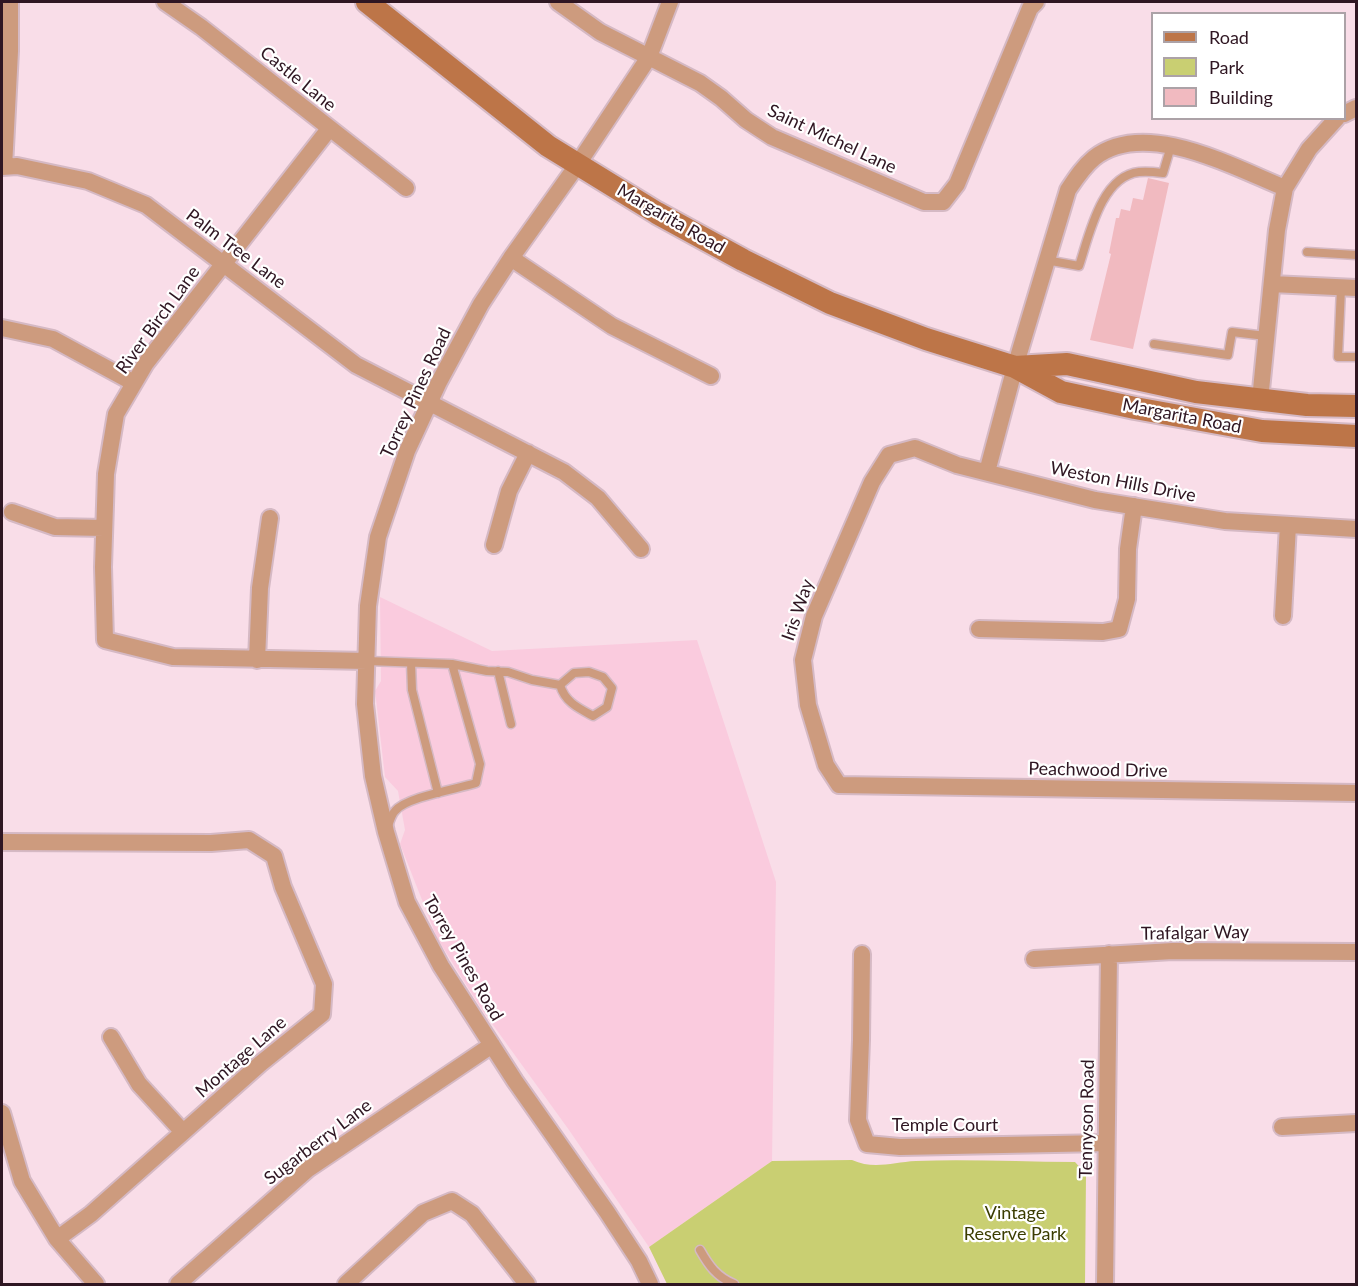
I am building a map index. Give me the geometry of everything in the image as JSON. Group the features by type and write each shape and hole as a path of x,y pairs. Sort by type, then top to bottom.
{"main road":[{"name":"Margarita Road","path":"367,2 548,146 657,213 742,260 830,303 926,339 1015,367 1061,392 1262,431 1356,436"},
{"name":"Margarita Road","path":"1015,367 1067,364 1196,392 1307,405 1356,406"},
{"path":"1161,413 1164,408 1172,405 1250,414 1259,410 1260,400"}],"street":[{"path":"3,167 10,51 10,2"},
{"name":"Castle Lane","path":"165,2 201,27 406,188"},
{"name":"Saint Michel Lane","path":"558,2 600,32 700,83 771,137 924,202 943,202 957,184 1030,8 1036,2"},
{"name":"Torrey Pines Road","path":"650,1284 639,1261 607,1212 492,1045 441,966 407,902 386,832 372,766 365,704 368,606 378,537 407,451 429,403 481,304 649,57 670,2"},
{"path":"1260,400 1276,230 1285,188 1309,149 1335,120"},
{"name":"River Birch Lane","path":"257,660 172,657 105,640 106,474 116,414 146,363 329,129"},
{"path":"987,472 1015,367 1068,190 1079,173 1094,158 1112,147 1134,141 1153,142 1191,151 1285,188"},
{"name":"Palm Tree Lane","path":"3,167 17,166 88,181 146,206 356,365 564,471 598,498 641,549"},
{"path":"511,258 612,326 711,376"},
{"path":"1272,284 1349,288"},
{"path":"2,328 53,339 134,383"},
{"name":"Weston Hills Drive","path":"889,454 915,448 957,465 1095,500 1226,520 1356,529"},
{"path":"494,545 509,491 528,453"},
{"name":"Iris Way","path":"839,785 826,765 808,705 803,660 814,616 872,482 889,454"},
{"path":"979,629 1103,632 1119,629 1127,599 1128,549 1134,506"},
{"path":"12,512 55,526 104,528"},
{"path":"270,518 260,588 257,660 367,661"},
{"path":"1283,616 1288,525"},
{"name":"Peachwood Drive","path":"839,785 1356,793"},
{"name":"Montage Lane","path":"2,842 211,843 249,840 274,856 283,887 324,984 322,1014 260,1064 91,1214 57,1239"},
{"name":"Trafalgar Way","path":"1034,959 1173,951 1356,952"},
{"name":"Temple Court","path":"861,954 858,1120 867,1144 900,1147 1106,1143"},
{"name":"Tennyson Road","path":"1105,1284 1109,954"},
{"path":"111,1037 139,1084 183,1132"},
{"name":"Sugarberry Lane","path":"178,1284 308,1169 492,1045"},
{"path":"2,1113 22,1181 57,1239 96,1284"},
{"path":"1282,1127 1356,1123"},
{"path":"346,1284 423,1213 452,1202 472,1215 527,1284"}],"lane":[{"path":"1046,260 1079,266 1100,203 1114,184 1137,172 1163,173 1171,146"},
{"path":"1307,252 1356,255"},
{"path":"1349,288 1338,357 1356,357"},
{"path":"1154,344 1228,355 1232,332 1266,336"},
{"path":"367,661 452,664 508,672 532,680 560,685"},
{"path":"411,663 411,690 438,793"},
{"path":"386,832 395,810 422,796 476,783 480,764 452,664"},
{"path":"498,671 511,724"},
{"path":"589,672 603,677 612,688 608,707 592,716 573,706 562,694 560,685 574,673 589,672"},
{"path":"700,1250 714,1272 734,1284"}],"shaded area":[{"path":"380,597 492,651 697,640 776,882 772,1161 649,1247 569,1130 480,1007 437,938 400,844 405,830 398,791 385,777 375,691 381,681"}],"green space":[{"name":"Vintage Reserve Park","path":"852,1160 868,1165 936,1160 1075,1162 1086,1174 1085,1284 667,1284 649,1247 772,1161"}],"building":[{"path":"1148,178 1169,183 1133,349 1090,340 1111,254 1109,253 1116,218 1119,218 1121,209 1130,211 1133,198 1143,200"}]}
